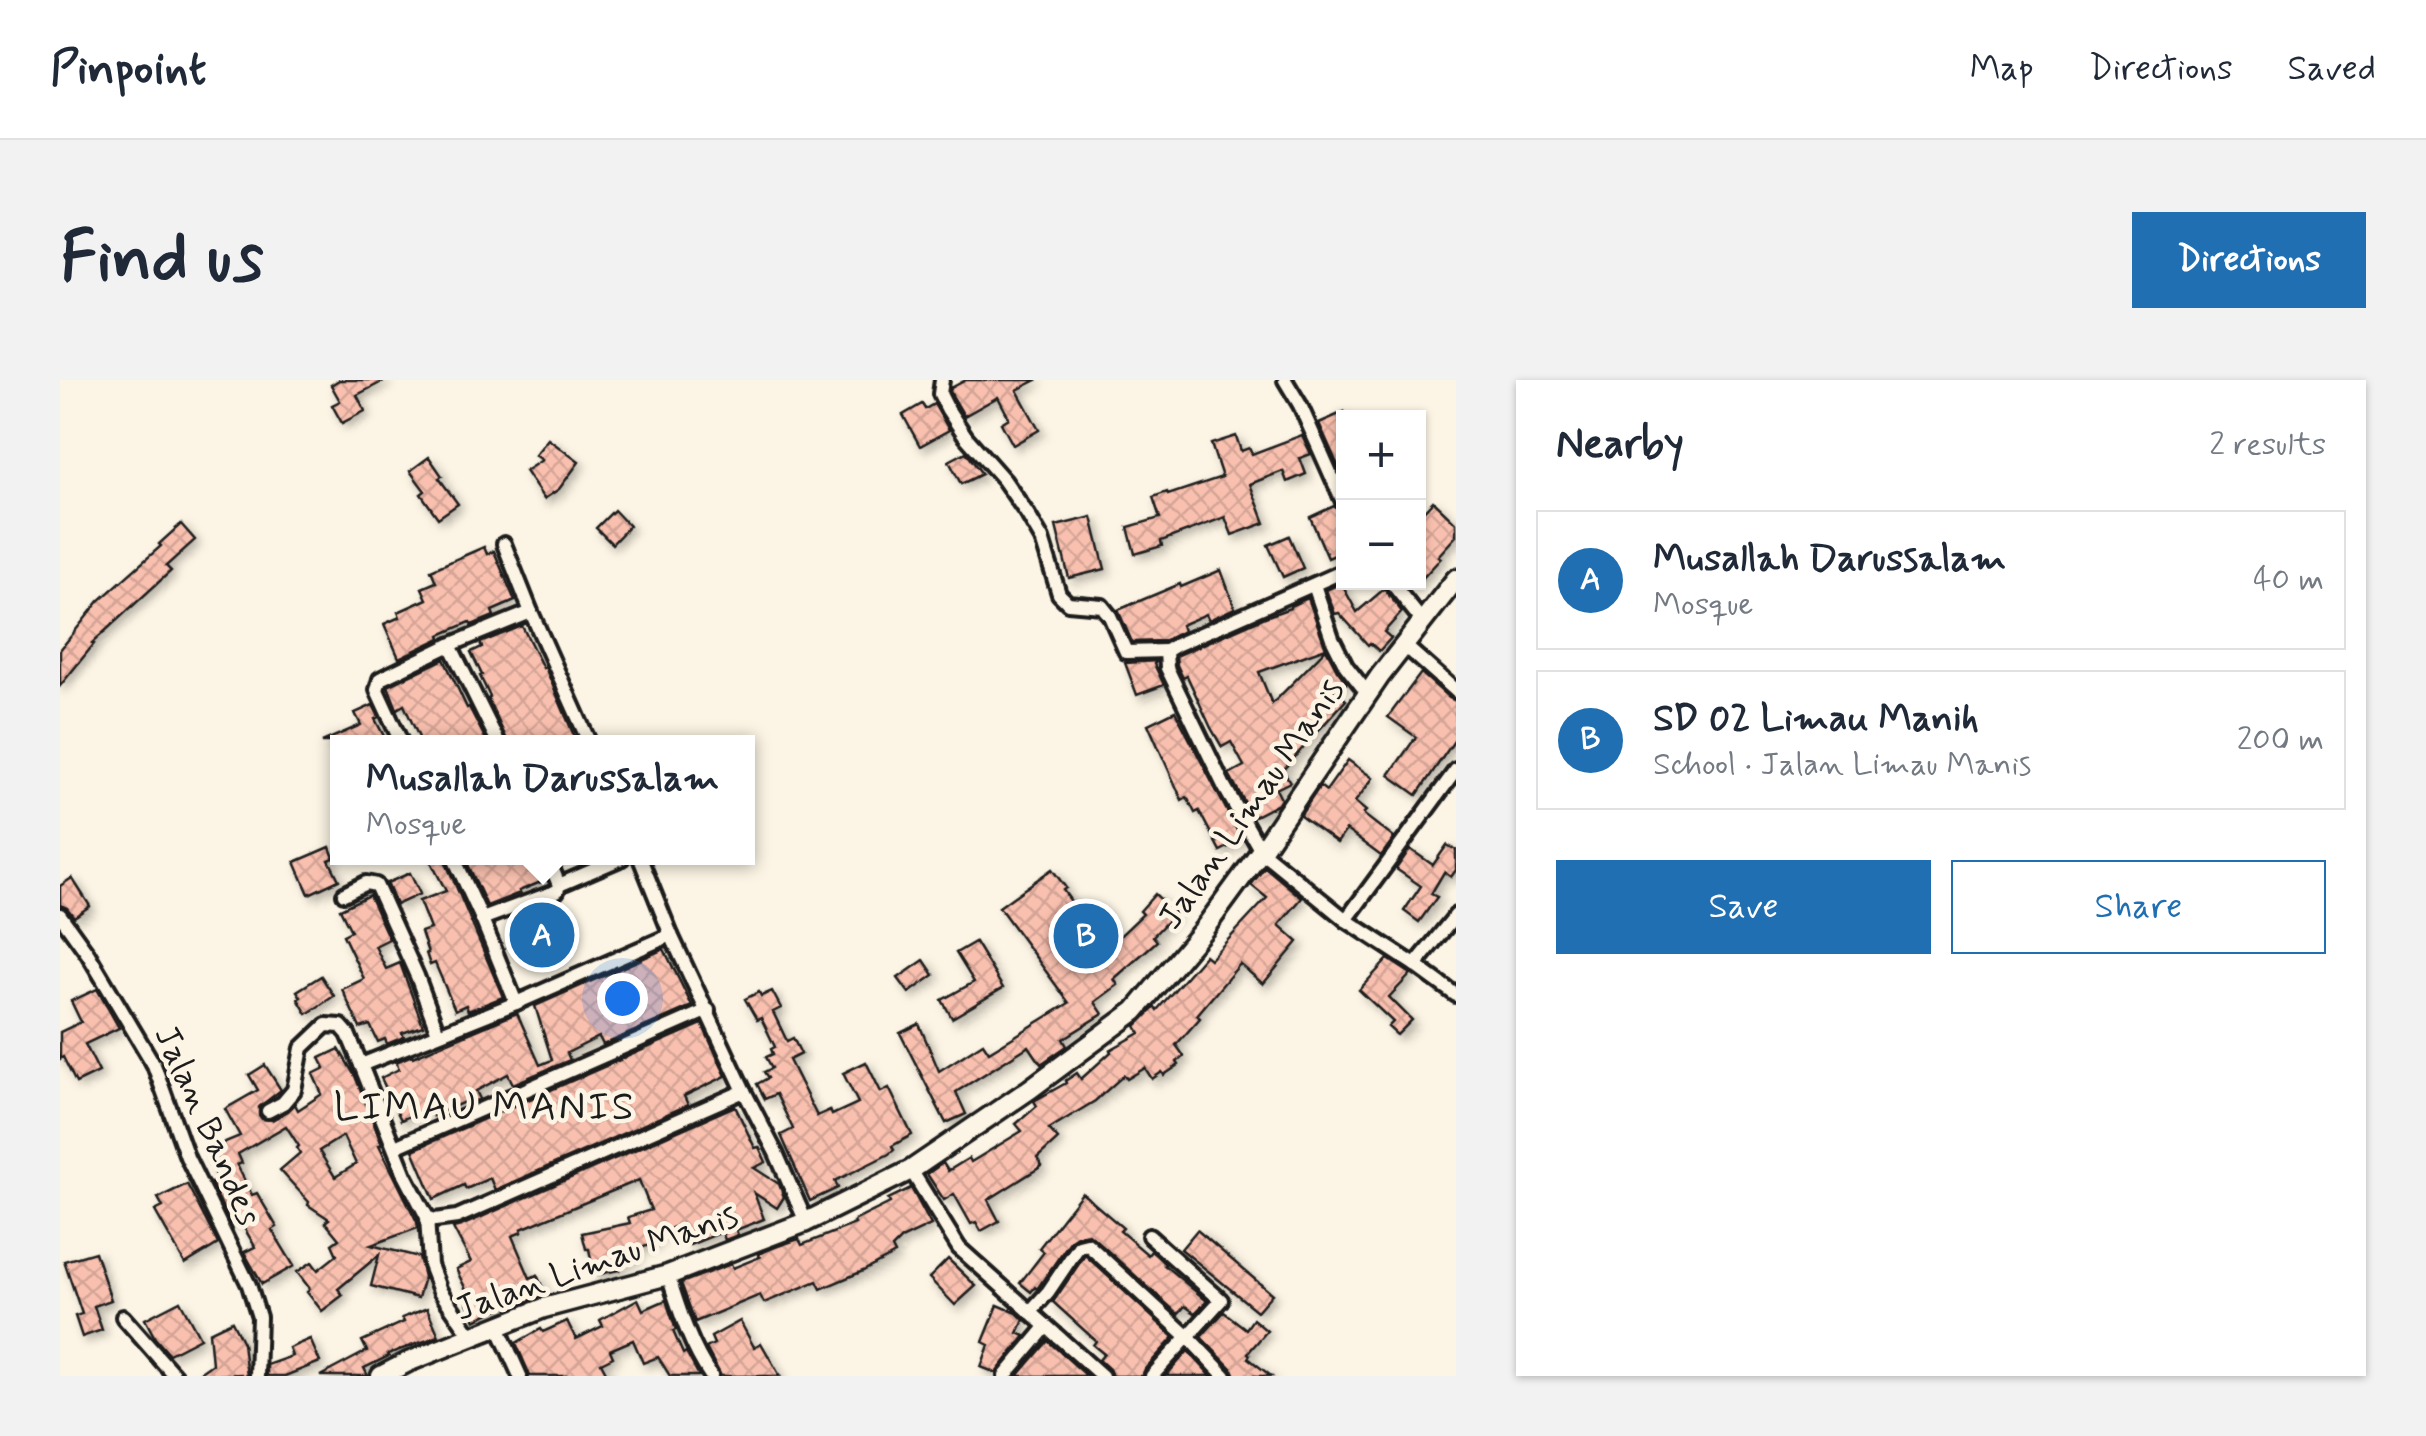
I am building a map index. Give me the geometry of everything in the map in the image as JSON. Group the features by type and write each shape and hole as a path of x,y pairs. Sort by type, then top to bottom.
{"street":[{"path":"942,380 940,394 948,410 1004,480 1042,540 1059,594 1068,603 1102,606 1126,652 1166,651 1336,574"},
{"path":"1285,380 1342,500"},
{"path":"504,544 586,735"},
{"name":"Jalan Limau Manis","path":"381,1376 544,1308 668,1275 806,1222 911,1170 1135,1012 1204,929 1403,644 1456,579"},
{"path":"1314,586 1332,638 1346,666 1368,694"},
{"path":"1397,590 1422,621"},
{"path":"399,735 377,690 380,679 531,612"},
{"path":"1403,644 1456,691"},
{"path":"450,645 495,735"},
{"path":"1166,651 1165,660 1175,685 1261,851 1346,920 1456,995"},
{"path":"1346,920 1456,770"},
{"path":"457,865 516,1003"},
{"path":"551,865 560,885"},
{"path":"482,919 554,894 560,885 606,865"},
{"path":"643,865 671,936 806,1222"},
{"path":"344,894 366,883 376,886 438,1033"},
{"name":"Jalan Bandes","path":"60,915 88,954 154,1065 187,1158 250,1286 259,1317 256,1376"},
{"path":"1416,965 1456,915"},
{"path":"361,1065 671,936"},
{"path":"395,1147 708,1010"},
{"path":"268,1111 294,1090 302,1048 326,1025 341,1026 348,1034 405,1175 427,1217 430,1265 440,1290 472,1338"},
{"path":"427,1217 457,1217 744,1091"},
{"path":"911,1170 959,1248 1102,1376"},
{"path":"1149,1236 1221,1300 1152,1376"},
{"path":"1030,1312 1080,1246 1087,1244 1225,1376"},
{"path":"668,1275 700,1360 711,1376"},
{"path":"123,1317 175,1376"},
{"path":"498,1327 520,1376"},
{"path":"1005,1376 1046,1327"}],"building":[{"path":"339,380 386,380 357,395 365,411 342,423 332,405 340,401 331,385"},
{"path":"966,380 1037,380 1017,390 1039,430 1013,445 1001,423 1009,418 998,397 964,416 950,392"},
{"path":"922,404 925,409 934,404 949,430 920,446 903,415"},
{"path":"1336,416 1336,461 1319,423"},
{"path":"1302,435 1311,454 1300,458 1306,474 1287,482 1283,471 1250,484 1265,523 1232,535 1225,517 1135,554 1128,527 1160,518 1153,497 1222,477 1211,444 1236,436 1241,451 1249,448 1252,454"},
{"path":"548,439 579,462 559,489 544,499 525,471 542,460 535,455"},
{"path":"966,452 982,474 961,484 949,461"},
{"path":"429,457 458,504 438,518 410,471"},
{"path":"1433,501 1456,523 1456,536 1426,574 1426,508"},
{"path":"1336,508 1336,554 1328,558 1310,517"},
{"path":"614,510 629,526 612,544 596,528"},
{"path":"1092,517 1105,569 1069,578 1056,526"},
{"path":"181,524 195,540 166,566 171,571 92,643 60,686 60,650 99,601"},
{"path":"1289,536 1303,568 1283,577 1268,545"},
{"path":"484,547 487,554 494,551 515,601 492,611 494,616 440,635 441,638 399,658 384,624 400,617 398,612 427,599 422,588 436,582 431,570"},
{"path":"1221,570 1235,608 1209,620 1206,614 1181,625 1183,631 1163,641 1132,642 1118,610"},
{"path":"1336,585 1336,590 1345,590 1357,612 1385,590 1402,612 1384,632 1391,638 1379,651 1368,645 1339,613 1335,614 1326,590"},
{"path":"1308,598 1326,648 1259,672 1272,704 1326,649 1347,683 1335,690 1346,700 1283,770 1290,782 1276,789 1281,799 1278,804 1253,817 1229,774 1244,766 1231,742 1222,747 1187,676 1183,678 1176,656"},
{"path":"522,626 545,667 574,735 505,735 471,652 482,647 480,643"},
{"path":"444,659 483,735 418,735 404,705 397,709 388,686"},
{"path":"1157,661 1154,664 1164,685 1137,695 1125,663"},
{"path":"1421,673 1456,701 1456,738 1417,795 1389,775 1416,737 1388,717"},
{"path":"373,705 383,735 338,735 361,725 355,713"},
{"path":"1175,711 1242,840 1220,851 1199,811 1195,813 1187,797 1182,800 1148,724"},
{"path":"1348,760 1373,778 1355,802 1366,811 1363,814 1394,838 1381,856 1346,830 1337,843 1300,816 1320,786 1326,791"},
{"path":"1447,845 1456,850 1456,870 1451,877 1444,872 1431,894 1437,897 1419,922 1404,911 1421,886 1396,869 1410,849 1433,865"},
{"path":"330,847 330,865 339,880 309,894 295,862"},
{"path":"433,865 447,865 503,997 468,1011 466,1005 455,1010 435,963 430,965 421,932 430,929 419,901 446,891"},
{"path":"468,865 541,865 546,880 487,906"},
{"path":"1265,867 1302,898 1279,925 1298,942 1263,984 1240,964 1176,1045 1184,1056 1177,1062 1179,1065 1152,1079 1145,1068 1127,1079 1124,1075 1095,1101 1049,1129 1058,1139 1037,1158 1042,1166 988,1200 999,1221 981,1231 976,1222 971,1224 954,1194 944,1200 927,1174 943,1163 948,1171 969,1158 971,1162 1022,1131 1016,1124 1037,1106 1034,1101 1077,1073 1081,1079 1110,1050 1140,1033 1136,1026 1155,1007 1157,1010 1205,955 1210,959 1267,898 1251,885"},
{"path":"1052,869 1105,950 1143,914 1140,911 1155,894 1175,913 1153,936 1157,941 1114,979 1118,985 1095,1002 1103,1014 1063,1039 1067,1046 1041,1064 1029,1046 956,1092 966,1114 946,1123 900,1033 919,1024 939,1071 983,1043 989,1052 1069,1003 999,907"},
{"path":"410,873 420,894 396,905 387,883"},
{"path":"72,878 90,906 74,917 60,905 60,886"},
{"path":"369,895 389,939 375,946 386,969 400,963 423,1026 402,1033 404,1037 387,1044 385,1039 378,1042 370,1025 360,1028 342,989 364,979 343,935 351,931 340,909"},
{"path":"975,942 1003,988 952,1018 942,1000 974,982 956,953"},
{"path":"664,949 692,1006 603,1045 599,1037 567,1053 570,1060 513,1084 508,1074 476,1091 480,1099 466,1105 464,1102 433,1116 429,1107 401,1120 381,1078 399,1069 396,1062 517,1013 540,1065 552,1060 535,1006"},
{"path":"1388,959 1411,974 1389,997 1412,1020 1397,1035 1388,1027 1393,1022 1359,990"},
{"path":"924,960 934,975 909,993 898,978"},
{"path":"321,976 334,996 307,1014 297,991"},
{"path":"97,989 119,1028 85,1044 99,1072 76,1083 63,1057 60,1059 60,1032 81,1022 71,1001"},
{"path":"772,991 781,1008 773,1012 787,1041 793,1038 801,1054 789,1060 817,1116 830,1110 832,1115 858,1103 843,1073 866,1062 881,1092 889,1088 912,1135 892,1146 894,1150 889,1154 835,1181 838,1188 810,1201 781,1135 793,1129 776,1094 765,1099 757,1084 768,1078 764,1072 772,1068 766,1057 773,1054 771,1049 775,1047 761,1018 757,1020 745,999"},
{"path":"702,1024 726,1076 684,1096 688,1105 495,1190 490,1178 434,1199 413,1150"},
{"path":"339,1049 355,1076 382,1144 379,1145 417,1222 418,1228 371,1245 419,1257 424,1277 418,1298 371,1286 379,1255 338,1289 343,1295 322,1311 307,1292 310,1289 297,1272 312,1262 318,1270 337,1255 332,1244 339,1239 325,1222 329,1219 308,1205 280,1170 300,1153 286,1126 238,1154 242,1163 237,1165 252,1195 257,1193 277,1227 272,1230 294,1266 262,1284 244,1252 255,1247 253,1243 239,1219 230,1223 211,1183 218,1180 206,1150 240,1136 225,1109 258,1090 249,1075 265,1065 281,1090 259,1107 262,1119 272,1120 295,1104 298,1110 322,1094 313,1074 325,1068 320,1058","holes":["343,1136 356,1164 335,1177 319,1151"]},
{"path":"735,1106 766,1162 754,1168 779,1184 784,1197 777,1208 754,1193 764,1219 736,1230 738,1235 725,1240 722,1232 690,1245 681,1224 654,1236 656,1243 634,1250 636,1258 618,1264 619,1270 594,1275 582,1233 630,1223 628,1217 651,1210 639,1180 512,1236 530,1278 537,1275 546,1295 521,1304 519,1299 475,1320 456,1269 471,1262 453,1228"},
{"path":"187,1184 218,1244 185,1264 155,1211 163,1207 158,1198"},
{"path":"911,1188 931,1225 901,1239 892,1248 895,1254 821,1289 817,1281 764,1303 760,1295 695,1322 681,1283 731,1264 733,1268 778,1246 799,1239 802,1245 855,1224 854,1221 890,1203 888,1199"},
{"path":"1082,1193 1123,1228 1120,1231 1148,1255 1151,1251 1207,1301 1195,1313 1185,1306 1178,1314 1089,1234 1071,1240 1037,1289 1031,1292 1020,1283 1044,1252 1039,1248"},
{"path":"1197,1230 1272,1294 1257,1311 1181,1249"},
{"path":"95,1252 111,1300 94,1306 102,1330 82,1337 75,1316 82,1314 64,1261"},
{"path":"1085,1255 1174,1337 1142,1376 1112,1376 1099,1360 1104,1354 1093,1345 1096,1341 1053,1302"},
{"path":"948,1259 976,1286 955,1305 929,1278"},
{"path":"638,1299 643,1310 666,1300 676,1330 673,1331 699,1376 670,1376 658,1357 643,1363 633,1340 610,1350 613,1357 601,1363 608,1376 530,1376 516,1343 567,1321 576,1339 603,1326 600,1320"},
{"path":"180,1301 200,1338 169,1354 145,1319"},
{"path":"998,1305 1024,1320 1018,1333 1025,1336 996,1373 981,1367 989,1345 983,1342"},
{"path":"427,1308 439,1336 388,1354 364,1368 368,1376 320,1376 367,1351 362,1341"},
{"path":"1224,1312 1246,1329 1253,1319 1267,1331 1248,1358 1271,1376 1235,1376 1201,1337"},
{"path":"232,1321 243,1343 247,1376 195,1376 212,1364 209,1332"},
{"path":"740,1321 754,1347 761,1343 780,1376 721,1376 706,1348 714,1344 711,1337"},
{"path":"310,1339 320,1362 285,1376 267,1376 267,1365 292,1356 289,1348"},
{"path":"1048,1341 1087,1376 1018,1376"},
{"path":"1188,1351 1211,1376 1166,1376"}],"place":[{"name":"Musallah Darussalam","path":"542,935"},
{"name":"SD 02 Limau Manih","path":"1086,936"}],"district":[{"name":"LIMAU MANIS","path":"485,1105"}]}
